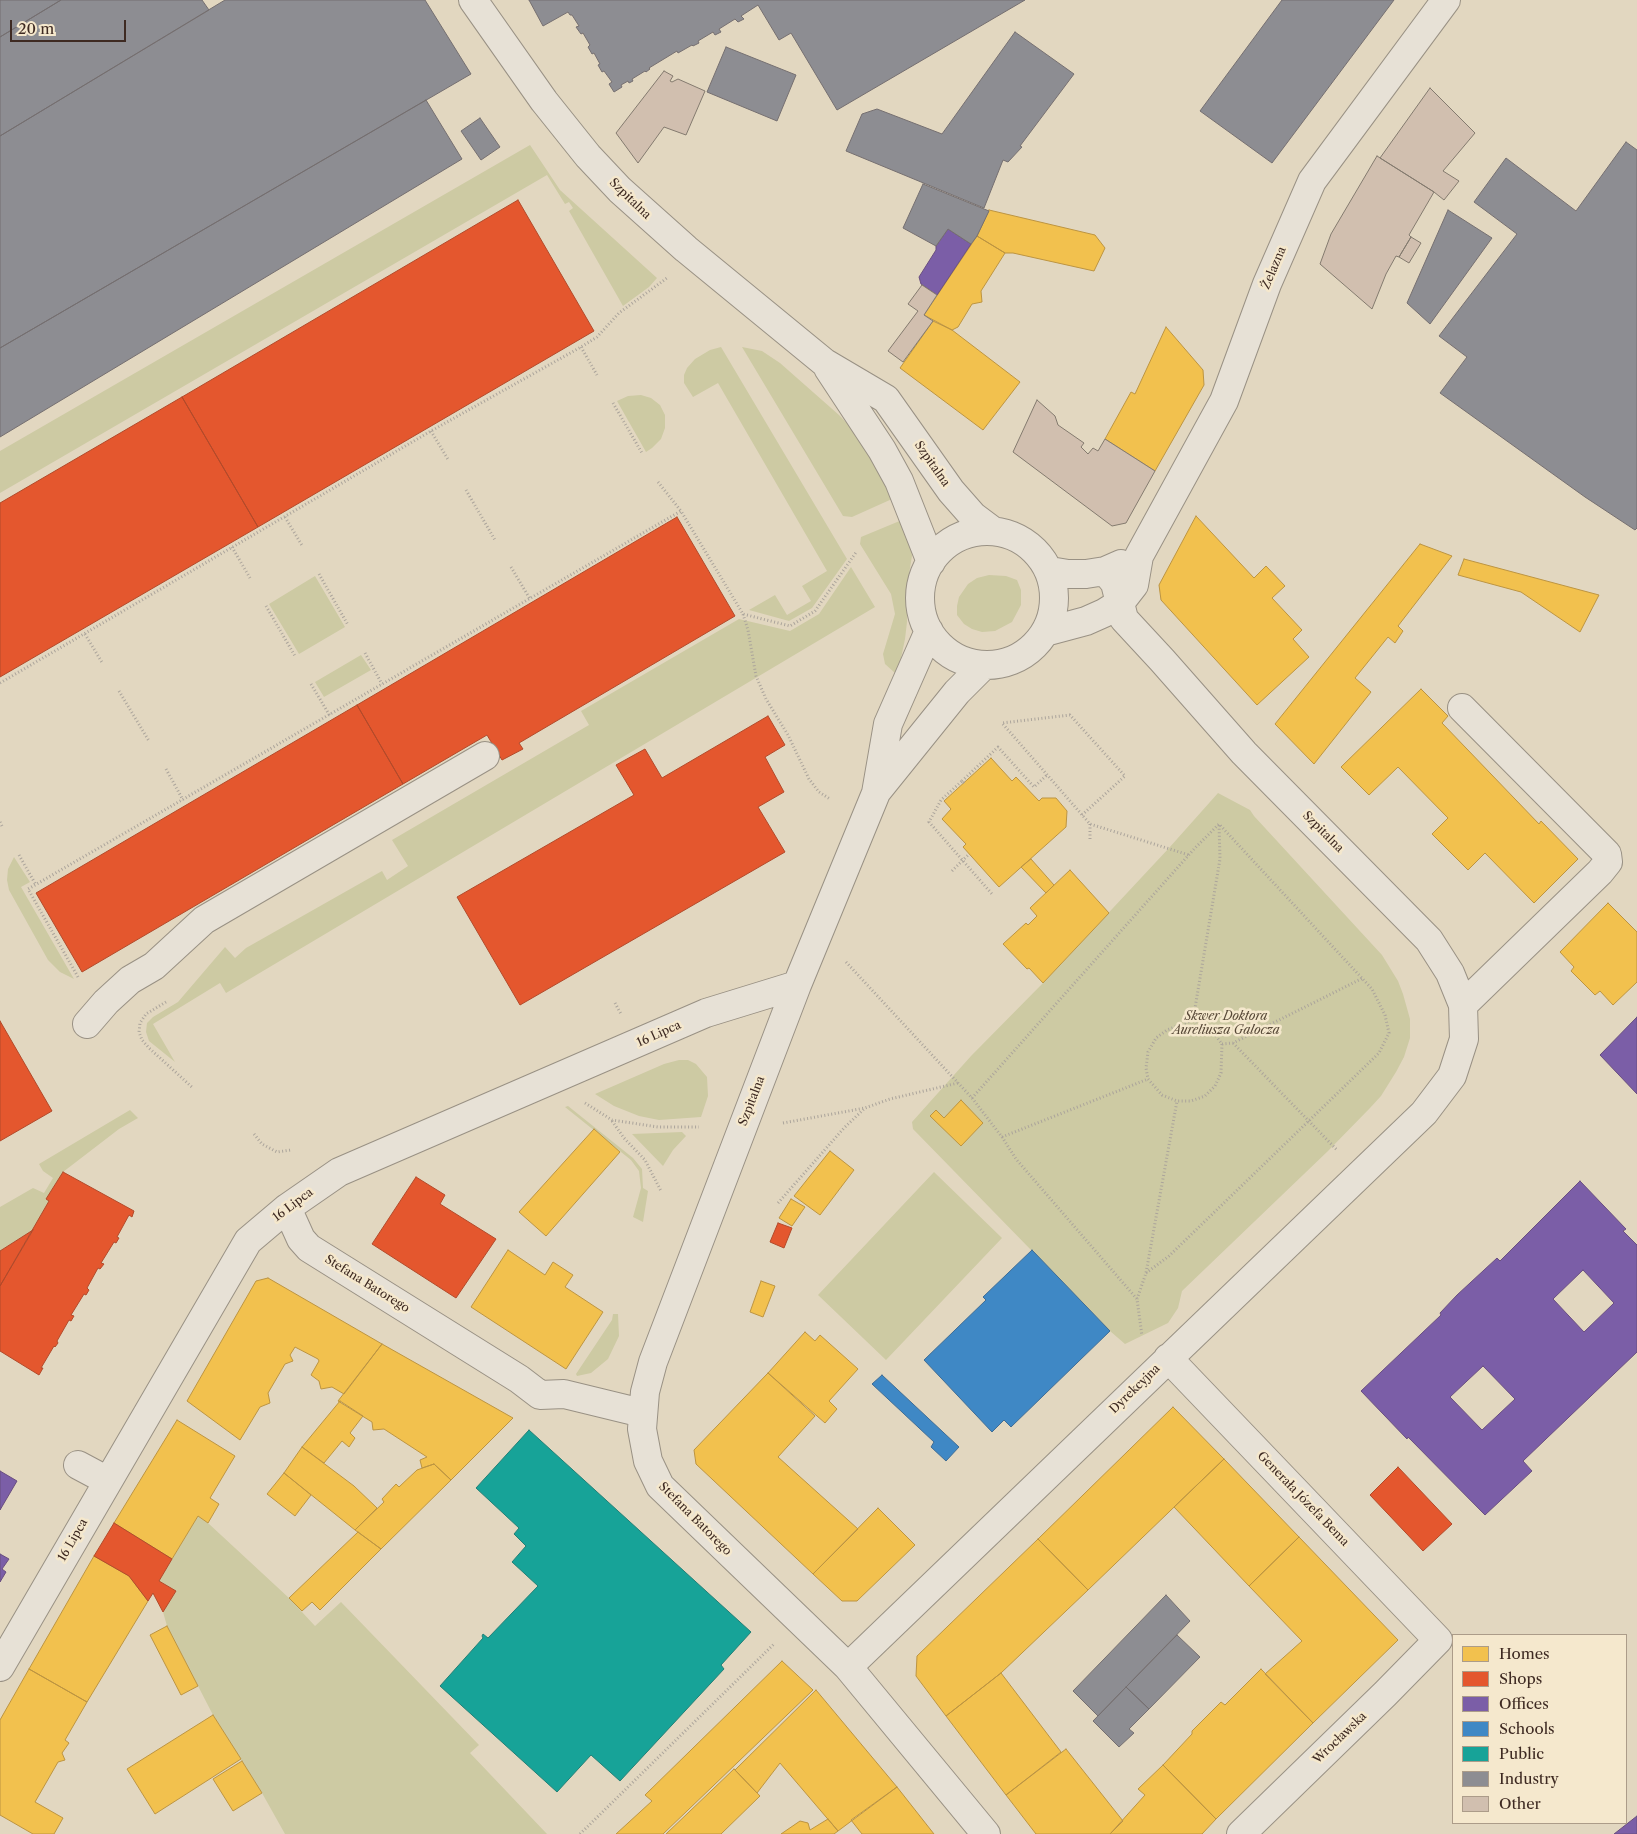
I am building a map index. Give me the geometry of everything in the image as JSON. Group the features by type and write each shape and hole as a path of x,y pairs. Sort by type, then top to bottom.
{"street":[{"name":"Szpitalna","path":"473,0 544,101 588,156 620,190 686,249 825,363 886,399 951,490 973,516 993,530"},
{"name":"Żelazna","path":"1045,632 1086,622 1104,613 1120,602 1134,585 1139,556 1224,401 1267,284 1312,181 1446,0"},
{"name":"Szpitalna","path":"825,363 882,450 899,481 931,562"},
{"path":"993,530 1004,532 1022,540 1038,554 1050,571 1053,581 1054,602 1052,617 1045,632 1032,648 1014,660 984,665 967,662 952,655 939,645 924,622 920,602 922,581 931,562 945,546 962,535 993,530"},
{"path":"1050,571 1068,574 1105,571 1139,556"},
{"name":"Szpitalna","path":"1105,571 1115,583 1124,619 1244,752 1429,940 1450,973 1463,1005 1464,1039 1452,1076 1424,1113"},
{"name":"Szpitalna","path":"642,1413 653,1362 797,984 876,794 888,724 929,631"},
{"name":"Szpitalna","path":"876,794 957,692 984,665"},
{"path":"1462,708 1606,854 1608,862 1600,872 1463,1005"},
{"path":"87,1024 106,1002 130,980 154,966 204,920 485,756"},
{"name":"16 Lipca","path":"0,1667 248,1241 287,1208 339,1172 706,1013 797,984"},
{"name":"Dyrekcyjna","path":"848,1667 1424,1113"},
{"name":"Stefana Batorego","path":"287,1208 301,1239 309,1248 510,1374 540,1395 564,1394 642,1413 642,1429 646,1452 660,1486 848,1667 986,1834"},
{"name":"Generała Józefa Bema","path":"1168,1358 1438,1640"},
{"path":"78,1465 108,1481"},
{"name":"Wrocławska","path":"1241,1834 1438,1640"}],"path":[{"path":"0,683 431,431 581,347 597,337 619,313 670,276"},
{"path":"581,347 597,375"},
{"path":"613,403 642,453"},
{"path":"431,431 449,462"},
{"path":"658,482 681,511 743,614 748,630 756,676 766,699 788,735 809,779 819,792 830,799"},
{"path":"466,490 495,540"},
{"path":"78,977 28,889 330,716 681,511"},
{"path":"285,517 303,547"},
{"path":"232,547 250,578"},
{"path":"743,614 790,626 815,611 857,552"},
{"path":"512,568 530,599"},
{"path":"319,574 348,625"},
{"path":"266,606 295,656"},
{"path":"85,634 103,664"},
{"path":"364,653 382,684"},
{"path":"311,684 330,716"},
{"path":"119,691 149,741"},
{"path":"1082,815 1125,776 1070,715 1002,723 1047,775 1082,815 1090,824 1189,855"},
{"path":"992,894 929,822 942,800 998,747 1034,787 1047,775"},
{"path":"166,769 184,800"},
{"path":"1090,824 1090,839"},
{"path":"972,1098 1189,855 1219,824"},
{"path":"1146,1273 1168,1256 1379,1053 1389,1033 1385,1015 1372,988 1219,824"},
{"path":"1193,1020 1220,859 1219,824"},
{"path":"952,871 969,854"},
{"path":"18,855 36,885"},
{"path":"846,962 972,1098 1002,1136 1016,1159 1137,1299"},
{"path":"1222,1044 1233,1043 1363,978"},
{"path":"172,998 146,1014 140,1023 139,1032 142,1040 149,1048 194,1088"},
{"path":"614,1003 621,1014"},
{"path":"1193,1020 1212,1032 1222,1044 1221,1073 1215,1086 1205,1096 1191,1101 1177,1101 1162,1095 1148,1078 1146,1068 1148,1052 1156,1038 1167,1030 1193,1020"},
{"path":"1233,1043 1329,1142"},
{"path":"1002,1136 1148,1078"},
{"path":"783,1124 865,1108 890,1099 958,1083"},
{"path":"582,1101 612,1120 658,1127 699,1127"},
{"path":"1168,1358 1141,1335 1137,1299 1146,1273 1177,1101"},
{"path":"778,1203 844,1128 865,1108"},
{"path":"612,1120 624,1138 645,1160 661,1190"},
{"path":"254,1134 262,1144 277,1152 291,1150"},
{"path":"580,1834 776,1643"}],"green space":[{"path":"530,145 560,190 657,278 649,287 623,306 569,211 573,208 569,202 565,204 547,175 0,493 0,451"},
{"path":"721,347 847,559 812,608 789,621 749,610 775,595 787,615 811,601 802,586 827,571 718,383 693,397 684,383 684,375 687,368 695,359 710,350"},
{"path":"742,347 762,351 780,363 839,415 857,434 875,459 892,499 852,517 843,516"},
{"path":"641,395 651,398 660,405 665,415 665,428 661,439 646,452 617,401 628,396"},
{"path":"902,520 911,542 912,556 907,586 905,639 901,658 895,673 885,664 883,654 895,614 891,594 860,544 861,537"},
{"path":"851,567 875,607 226,993 220,983 153,1024 175,1062 149,1041 146,1032 147,1023 153,1017 178,1002 225,947 235,958 246,948 382,871 387,880 408,866 392,840 589,725 581,711 739,619 790,631 819,614"},
{"path":"989,575 1006,576 1017,580 1021,590 1021,605 1012,622 995,631 982,632 964,624 957,615 957,606 959,597 968,584 977,578"},
{"path":"315,576 345,627 299,654 269,604"},
{"path":"361,655 371,670 324,697 315,682"},
{"name":"Skwer Doktora Aureliusza Galocza","path":"1218,793 1250,810 1382,955 1398,981 1403,994 1410,1019 1410,1038 1404,1057 1396,1072 1381,1096 1370,1108 1328,1151 1182,1291 1178,1308 1168,1323 1125,1344 1110,1331 913,1129 912,1122 971,1056 1043,983"},
{"path":"14,857 30,882 21,887 74,979 60,972 48,960 9,890 7,880 8,869"},
{"path":"688,1060 696,1064 707,1077 708,1096 701,1117 659,1120 639,1116 614,1106 595,1094 664,1064"},
{"path":"568,1106 633,1158 642,1169 643,1188 648,1191 643,1222 633,1217 641,1188 639,1171 631,1160 565,1107"},
{"path":"130,1110 138,1118 119,1129 63,1172 47,1199 49,1201 33,1230 0,1251 0,1207 33,1188 44,1193 53,1178 43,1171 39,1164"},
{"path":"682,1132 686,1136 673,1150 663,1166 632,1134"},
{"path":"934,1172 1002,1238 886,1360 818,1295"},
{"path":"613,1314 618,1314 619,1336 608,1359 591,1373 577,1376 576,1374 612,1320"},
{"path":"198,1516 289,1598 315,1626 341,1602 479,1745 470,1753 547,1834 285,1834 262,1793 213,1715 167,1626 163,1612 176,1591 159,1581"}],"building: Homes":[{"path":"989,210 1095,235 1105,248 1094,271 1013,253 1005,253 977,236"},
{"path":"977,236 1005,253 981,291 982,302 972,304 958,327 952,330 924,315"},
{"path":"933,321 952,330 1020,382 983,430 900,368"},
{"path":"1166,327 1203,370 1204,385 1155,471 1105,439 1131,392 1135,394"},
{"path":"1196,516 1254,578 1266,566 1285,586 1272,598 1302,630 1293,639 1309,657 1257,705 1161,600 1159,585"},
{"path":"1420,544 1452,556 1398,626 1403,631 1395,643 1388,637 1355,678 1371,692 1314,764 1275,724"},
{"path":"1464,559 1599,595 1580,632 1521,592 1458,575"},
{"path":"1421,689 1448,716 1442,723 1539,824 1541,821 1578,859 1534,903 1485,853 1468,870 1432,834 1448,818 1398,767 1369,795 1341,767"},
{"path":"991,758 1012,781 1016,777 1039,801 1042,798 1056,798 1067,811 1066,827 999,887 963,847 966,844 942,819 951,809 944,801"},
{"path":"1031,859 1054,885 1046,893 1021,867"},
{"path":"1070,870 1109,913 1043,983 1003,944 1026,923 1028,925 1037,916 1030,908"},
{"path":"1608,903 1637,932 1637,982 1613,1005 1600,991 1595,995 1571,971 1574,967 1560,952"},
{"path":"961,1100 983,1123 961,1146 930,1116 936,1110 944,1118"},
{"path":"594,1129 620,1152 546,1236 519,1212"},
{"path":"830,1151 854,1170 820,1215 794,1196"},
{"path":"791,1199 805,1207 792,1226 779,1218"},
{"path":"508,1250 545,1275 553,1262 573,1275 565,1287 603,1312 566,1369 471,1307"},
{"path":"268,1278 382,1344 344,1394 332,1387 321,1389 319,1381 311,1375 319,1361 318,1359 295,1347 290,1355 293,1361 285,1364 268,1393 270,1403 260,1407 240,1440 187,1401 256,1281"},
{"path":"761,1281 775,1286 763,1317 750,1312"},
{"path":"805,1332 815,1341 820,1335 858,1369 829,1401 837,1409 825,1423 768,1373"},
{"path":"382,1344 513,1418 451,1480 434,1464 422,1468 420,1460 427,1457 384,1429 373,1430 372,1422 338,1401"},
{"path":"768,1373 815,1416 778,1457 858,1529 813,1574 696,1464 694,1450"},
{"path":"340,1401 363,1416 350,1433 355,1438 349,1447 342,1441 324,1463 302,1447"},
{"path":"1173,1407 1224,1459 1088,1590 1038,1539"},
{"path":"177,1420 235,1456 210,1498 219,1504 208,1523 198,1516 172,1559 114,1523"},
{"path":"302,1447 354,1486 377,1508 355,1530 284,1473"},
{"path":"1224,1459 1299,1537 1249,1586 1174,1507"},
{"path":"434,1464 451,1480 381,1549 355,1530 384,1502 382,1499 396,1484 399,1487 417,1470"},
{"path":"284,1473 311,1495 295,1516 267,1494"},
{"path":"878,1508 915,1545 857,1601 842,1601 813,1574"},
{"path":"358,1532 381,1549 320,1610 312,1602 302,1611 289,1598"},
{"path":"1299,1537 1398,1640 1313,1723 1265,1674 1302,1641 1249,1586"},
{"path":"1038,1539 1088,1590 1001,1673 946,1716 916,1676 917,1656"},
{"path":"94,1556 129,1576 148,1601 87,1702 29,1669"},
{"path":"167,1626 198,1686 181,1695 150,1635"},
{"path":"782,1661 813,1690 663,1834 616,1834 652,1801 645,1795"},
{"path":"29,1669 87,1702 65,1740 69,1743 62,1753 65,1760 58,1762 35,1802 63,1818 54,1834 33,1834 0,1815 0,1720"},
{"path":"1261,1669 1313,1723 1216,1819 1163,1765 1192,1734 1192,1731 1221,1702 1225,1705"},
{"path":"1001,1673 1061,1752 1006,1795 946,1716"},
{"path":"816,1690 897,1787 838,1831 780,1763 757,1793 735,1770"},
{"path":"213,1715 241,1759 155,1814 127,1769"},
{"path":"1066,1749 1123,1821 1110,1834 1036,1834 1006,1795"},
{"path":"242,1761 262,1793 233,1811 213,1779"},
{"path":"1163,1765 1216,1819 1202,1834 1110,1834 1145,1795 1138,1789"},
{"path":"734,1769 760,1796 721,1834 666,1834"},
{"path":"897,1787 934,1834 862,1834 851,1820"},
{"path":"828,1819 838,1831 834,1834 781,1834 800,1821 808,1823 810,1830"}],"building: Shops":[{"path":"518,200 594,331 258,527 182,397"},
{"path":"182,397 258,527 0,677 0,503"},
{"path":"677,517 735,616 519,743 523,749 502,760 487,735 403,784 357,705"},
{"path":"357,705 403,784 82,972 36,893"},
{"path":"768,716 785,745 765,757 784,792 758,807 785,852 520,1005 457,897 634,795 616,765 645,749 662,778"},
{"path":"0,1021 52,1111 0,1141"},
{"path":"63,1172 134,1211 132,1217 129,1215 117,1237 119,1238 116,1243 114,1242 101,1263 104,1264 100,1269 98,1268 87,1288 89,1290 86,1295 84,1294 71,1315 74,1316 71,1321 69,1320 57,1341 58,1343 54,1346 41,1368 43,1368 39,1375 0,1351 0,1286 49,1201 46,1199"},
{"path":"416,1177 445,1195 440,1204 496,1239 456,1298 372,1244"},
{"path":"778,1223 792,1228 784,1248 770,1242"},
{"path":"33,1230 0,1286 0,1251"},
{"path":"1398,1467 1452,1524 1423,1551 1370,1495"},
{"path":"114,1523 172,1559 159,1581 176,1591 163,1612 153,1593 148,1601 129,1576 94,1556"}],"building: Offices":[{"path":"948,229 971,244 937,295 921,284 919,277"},
{"path":"1637,1017 1637,1094 1600,1055"},
{"path":"1580,1181 1626,1229 1623,1231 1637,1245 1637,1352 1523,1461 1532,1471 1485,1515 1361,1391 1441,1315 1440,1313 1457,1295 1497,1258 1500,1261","holes":["1583,1270 1614,1303 1584,1332 1553,1299","1483,1366 1515,1399 1482,1430 1450,1397"]},
{"path":"0,1471 17,1481 0,1510"},
{"path":"0,1554 9,1559 2,1569 6,1572 0,1582"},
{"path":"1637,1816 1637,1834 1614,1834 1627,1824"}],"building: Schools":[{"path":"1032,1250 1110,1331 1011,1427 1004,1420 992,1432 924,1360 986,1300 983,1297"},
{"path":"882,1375 959,1447 946,1461 931,1447 934,1442 872,1384"}],"building: Public":[{"path":"529,1430 751,1632 721,1665 724,1669 620,1781 591,1755 557,1792 440,1686 483,1638 483,1634 488,1638 538,1586 512,1562 526,1546 514,1534 519,1528 476,1488"}],"building: Industry":[{"path":"0,0 61,0 0,37"},
{"path":"61,0 202,0 209,10 0,136 0,37"},
{"path":"225,0 425,0 471,74 0,348 0,136"},
{"path":"529,0 1025,0 837,110 791,33 779,40 758,5 741,16 744,19 738,22 735,19 719,29 721,32 715,35 713,32 698,41 699,43 678,53 677,51 632,79 633,81 629,83 628,81 621,85 622,87 614,92 609,84 612,82 604,71 602,72 594,53 592,54 588,47 590,45 583,33 581,34 576,27 579,26 572,15 568,12 543,26"},
{"path":"1282,0 1394,0 1272,163 1200,111"},
{"path":"1015,32 1074,74 1020,146 1022,147 1008,162 1003,160 984,208 846,151 862,114 877,109 942,134"},
{"path":"726,47 796,75 777,121 707,92"},
{"path":"426,100 462,159 0,437 0,348"},
{"path":"480,118 500,147 481,160 461,131"},
{"path":"1626,142 1637,150 1637,528 1635,530 1585,497 1440,393 1467,357 1439,336 1517,234 1474,202 1506,158 1576,211"},
{"path":"923,184 989,211 971,244 948,229 936,246 903,228"},
{"path":"1448,210 1492,238 1430,324 1407,303"},
{"path":"1166,1595 1190,1621 1098,1716 1073,1691"},
{"path":"1177,1635 1200,1657 1149,1709 1126,1687"},
{"path":"1126,1687 1149,1709 1129,1729 1134,1733 1119,1747 1093,1721"}],"building: Other":[{"path":"664,71 673,76 670,81 672,82 678,79 705,91 686,135 664,127 638,163 616,133"},
{"path":"1430,88 1475,133 1443,171 1459,181 1444,200 1380,158"},
{"path":"1377,156 1434,192 1409,235 1411,237 1399,257 1396,256 1386,274 1372,309 1320,264 1331,234"},
{"path":"1411,237 1421,243 1409,263 1399,257"},
{"path":"922,285 937,295 924,315 933,321 903,362 888,351 918,311 908,304"},
{"path":"1037,400 1055,416 1058,425 1084,443 1081,447 1088,454 1093,448 1098,451 1105,439 1155,471 1126,523 1112,526 1013,452"}]}
